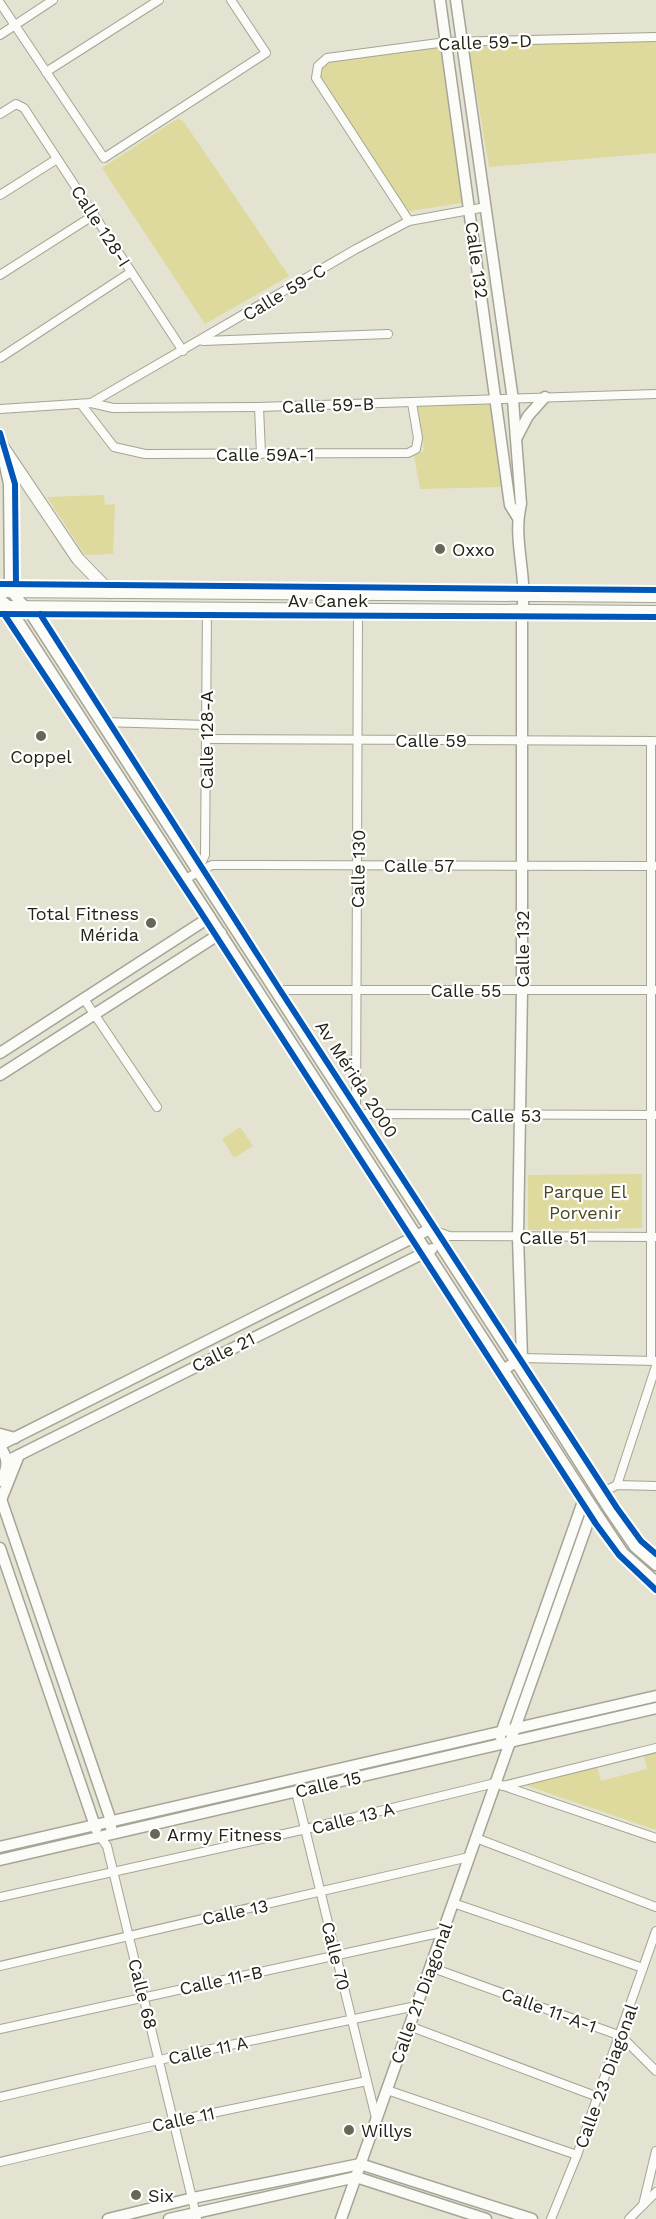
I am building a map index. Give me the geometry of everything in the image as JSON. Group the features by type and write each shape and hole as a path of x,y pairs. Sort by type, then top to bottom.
{"main road":[{"path":"0,445 78,559 111,592"},
{"path":"6,591 656,596"},
{"path":"3,605 27,608 656,612"}],"street":[{"path":"0,35 53,0"},
{"path":"46,72 159,0"},
{"path":"0,3 104,158 266,53 231,0"},
{"name":"Calle 132","path":"440,0 510,505 518,518"},
{"name":"Calle 132","path":"456,0 513,400 521,504 518,518 525,594 522,612 523,866 518,1237 519,1360"},
{"name":"Calle 59-D","path":"409,221 316,78 318,66 327,58 446,42 656,37"},
{"name":"Calle 128-I","path":"0,114 16,104 24,108 183,351"},
{"path":"0,195 57,159"},
{"name":"Calle 59-C","path":"91,403 356,249 409,221 486,207"},
{"path":"0,275 94,214"},
{"path":"0,358 131,272"},
{"path":"201,341 388,334"},
{"name":"Calle 59-B","path":"0,410 91,403 112,408 259,407 656,394"},
{"path":"516,440 528,416 545,397"},
{"name":"Calle 59A-1","path":"81,404 114,447 145,454 261,454 408,453 416,449 417,438 412,403"},
{"path":"259,407 261,454"},
{"path":"0,445 8,476 6,591 27,608 102,722 440,1245 519,1360 598,1494 635,1546 656,1565"},
{"path":"442,593 442,611"},
{"path":"573,596 573,612"},
{"path":"3,605 221,933 593,1509 623,1552 656,1582"},
{"name":"Calle 128-A","path":"198,870 205,855 207,609"},
{"name":"Calle 130","path":"356,1114 358,610"},
{"path":"102,722 206,725"},
{"name":"Calle 59","path":"206,739 653,741"},
{"path":"617,1485 654,1362 653,741"},
{"name":"Calle 57","path":"185,879 198,870 212,865 653,866"},
{"path":"0,1053 210,917"},
{"path":"0,1075 221,933"},
{"name":"Calle 55","path":"275,990 653,990"},
{"path":"84,999 157,1107"},
{"path":"344,1122 356,1114"},
{"name":"Calle 53","path":"356,1114 653,1115"},
{"name":"Calle 51","path":"430,1229 449,1236 653,1237"},
{"name":"Calle 21","path":"0,1446 430,1229"},
{"path":"440,1245 449,1236"},
{"name":"Calle 21","path":"7,1461 440,1245"},
{"path":"205,1343 213,1357"},
{"path":"504,1370 519,1360 654,1362"},
{"path":"0,1434 15,1438"},
{"path":"0,1446 7,1461 6,1472 0,1481"},
{"path":"19,1455 1,1498 111,1821 106,1840"},
{"path":"598,1494 617,1485 656,1485"},
{"name":"Calle 21 Diagonal","path":"341,2219 469,1857 499,1785 501,1767 498,1744 501,1731 585,1496"},
{"name":"Calle 21 Diagonal","path":"501,1767 593,1509"},
{"path":"0,1548 94,1825 106,1840"},
{"path":"38,1659 54,1655"},
{"name":"Calle 15","path":"0,1847 656,1696"},
{"name":"Calle 15","path":"0,1860 106,1840 296,1792 656,1708"},
{"name":"Calle 13 A","path":"0,1898 113,1870 306,1830 656,1748"},
{"path":"499,1785 656,1838"},
{"name":"Calle 70","path":"296,1792 376,2119"},
{"path":"476,1838 656,1906"},
{"name":"Calle 68","path":"106,1840 196,2216"},
{"name":"Calle 13","path":"0,1966 469,1857"},
{"path":"453,1903 644,1968"},
{"name":"Calle 23 Diagonal","path":"551,2219 578,2155 656,1930"},
{"name":"Calle 11-B","path":"0,2029 144,1995 443,1932"},
{"name":"Calle 11-A-1","path":"430,1967 621,2036 656,2071"},
{"name":"Calle 11 A","path":"0,2097 159,2060 416,2006"},
{"path":"409,2026 598,2097"},
{"name":"Calle 11","path":"0,2162 174,2121 367,2081"},
{"path":"387,2090 578,2155"},
{"path":"643,2205 656,2151"},
{"path":"108,2219 193,2198 360,2164 532,2219"},
{"path":"170,2219 196,2216 356,2177 486,2219"},
{"path":"629,2219 656,2192"}],"green space":[{"path":"656,38 656,153 489,167 470,54 472,46 477,43"},
{"path":"440,47 462,203 403,212 316,78 327,58"},
{"path":"177,119 182,120 186,125 289,276 205,324 102,168"},
{"path":"490,404 502,487 420,489 414,456 424,450 417,406"},
{"path":"104,495 105,505 115,504 113,554 85,555 47,497"},
{"path":"240,1127 253,1146 234,1158 222,1139"},
{"name":"Parque El Porvenir","path":"642,1174 642,1228 528,1230 528,1175"},
{"path":"656,1752 656,1830 522,1784 597,1766 601,1781 647,1769 644,1755"}],"cycle path":[{"path":"0,433 15,484 16,584"},
{"name":"Av Canek","path":"0,584 656,590"},
{"name":"Av Canek","path":"0,614 656,617"},
{"path":"4,614 198,908 596,1524 619,1555 656,1590"},
{"name":"Av Mérida 2000","path":"40,614 280,990 617,1508 641,1541 656,1554"}],"place":[{"name":"Oxxo","path":"440,549"},
{"name":"Coppel","path":"41,736"},
{"name":"Total Fitness Mérida","path":"151,923"},
{"name":"Army Fitness","path":"155,1834"},
{"name":"Willys","path":"349,2130"},
{"name":"Six","path":"136,2195"}]}
